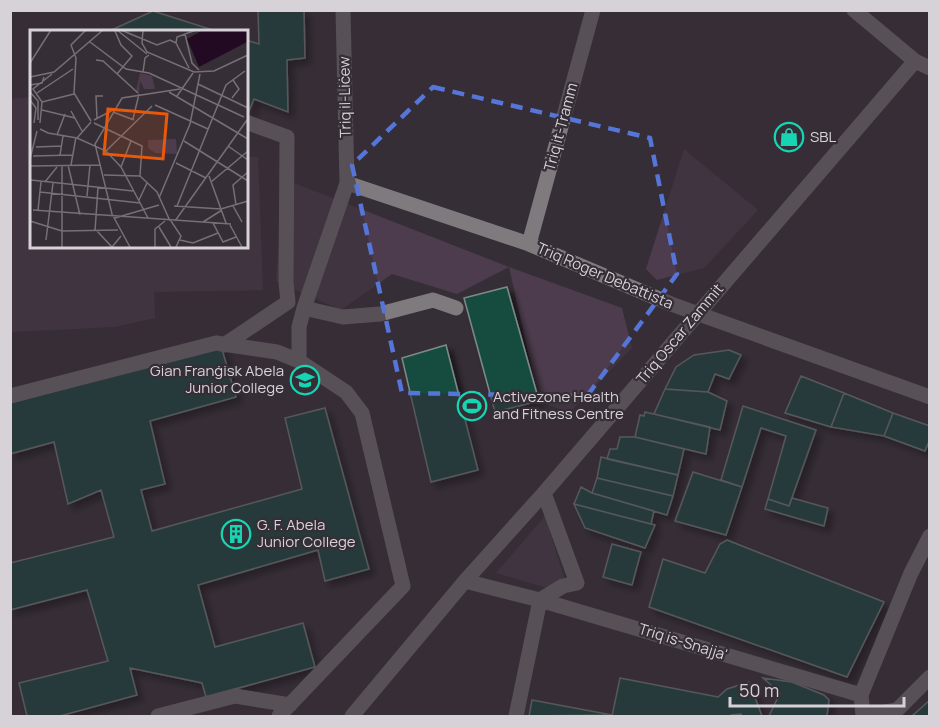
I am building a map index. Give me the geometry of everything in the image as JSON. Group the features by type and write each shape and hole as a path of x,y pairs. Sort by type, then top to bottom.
{"street":[{"name":"Triq il-Liċew","path":"299,361 299,327 304,308 316,280 347,183 343,10"},
{"name":"Triq it-Tramm","path":"529,244 593,10"},
{"path":"854,10 915,61 930,68"},
{"name":"Triq Oscar Zammit","path":"352,717 465,581 544,493 915,61"},
{"path":"248,123 287,136 286,282 288,302"},
{"name":"Triq Roger Debattista","path":"347,183 529,244 698,313 930,397"},
{"path":"224,345 288,302 316,280"},
{"path":"304,308 343,317 380,314 434,300 456,308"},
{"path":"10,396 216,344 277,352 299,361 346,392 362,414 403,586 284,711 235,696 158,717"},
{"path":"516,717 540,600 562,586 577,583 544,493"},
{"path":"930,536 911,573 861,694 863,716 897,710 930,677"},
{"name":"Triq is-Snajja'","path":"465,581 540,600 861,694"}],"highlighted area":[{"path":"433,87 650,138 677,274 587,396 402,393 352,165"}],"shaded area":[{"path":"30,97 30,248 248,248 248,157 258,157 263,290 154,292 155,318 114,327 11,332 11,99"},
{"path":"684,149 758,210 704,268 657,280 646,269"},
{"path":"284,179 509,267 457,294 392,274 341,310 276,281"},
{"path":"509,267 622,308 632,348 569,413 539,401"},
{"path":"545,516 564,577 551,589 496,573"}],"building":[{"path":"258,10 304,10 305,58 287,60 288,112 254,99 248,114 248,41 259,44"},
{"path":"153,11 213,30 111,30"},
{"path":"507,287 539,401 495,412 464,298"},
{"path":"446,345 478,470 431,482 402,358"},
{"name":"G. F. Abela Junior College","path":"221,346 236,397 150,421 165,484 141,490 152,531 302,489 285,418 325,408 369,569 325,581 318,550 198,585 215,647 303,623 315,667 206,697 202,683 130,668 137,695 60,716 27,716 19,683 108,661 87,590 10,610 10,563 114,537 101,490 68,504 54,442 10,454 10,403"},
{"path":"729,350 741,355 729,379 715,374 708,392 665,389 676,367 694,355"},
{"path":"801,376 844,393 831,427 785,413"},
{"path":"665,389 708,392 727,401 720,430 654,414"},
{"path":"844,393 893,413 884,436 831,427"},
{"path":"743,406 816,430 789,506 768,499 786,436 761,428 742,487 721,480"},
{"path":"645,412 710,427 706,454 635,437 640,415 644,416"},
{"path":"893,413 930,426 930,439 925,451 884,436"},
{"path":"620,437 635,437 684,449 678,475 607,459 610,449 617,449"},
{"path":"601,457 678,475 673,496 597,478"},
{"path":"693,472 742,487 726,535 675,521"},
{"path":"597,478 673,496 667,515 592,493"},
{"path":"581,487 592,493 654,511 651,524 574,504"},
{"path":"792,498 828,508 824,526 765,509 768,499 789,506"},
{"path":"574,504 655,525 645,548 585,528"},
{"path":"727,540 884,602 847,677 649,607 663,559 705,573 720,544"},
{"path":"612,544 641,552 632,585 603,577"},
{"path":"620,678 718,697 727,689 749,682 762,716 742,716 741,714 731,716 612,716"},
{"path":"763,678 792,682 824,695 829,700 827,716 769,716 780,693"},
{"path":"532,700 612,715 529,716"},
{"path":"930,700 930,716 912,716"}],"place":[{"name":"SBL","path":"789,137"},
{"name":"Gian Franġisk Abela Junior College","path":"305,380"},
{"name":"Activezone Health and Fitness Centre","path":"472,406"},
{"name":"G. F. Abela Junior College","path":"236,534"}]}
